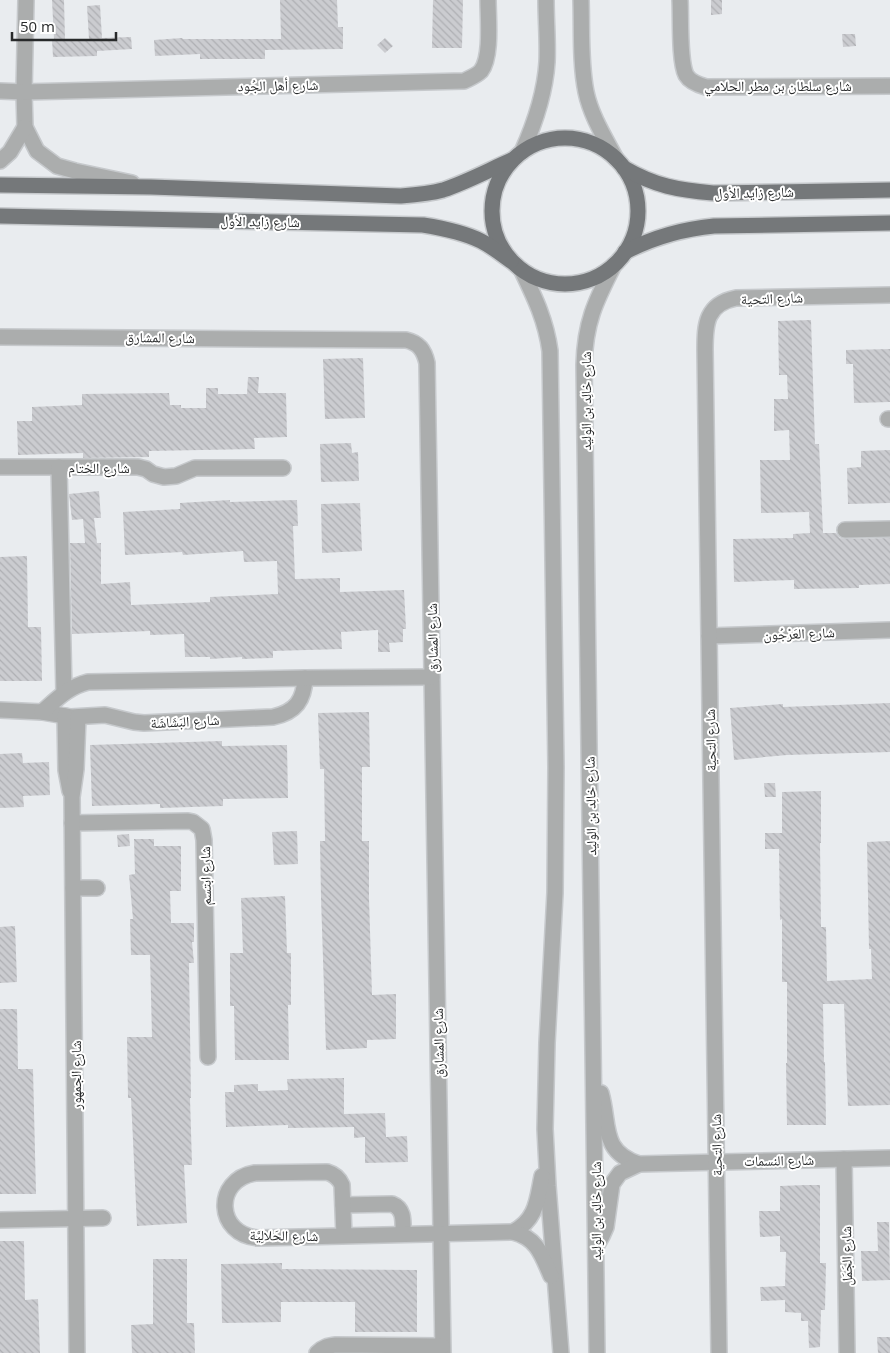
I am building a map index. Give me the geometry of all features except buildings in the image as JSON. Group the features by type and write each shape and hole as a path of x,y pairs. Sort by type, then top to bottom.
{"main road":[{"path":"0,185 151,187 400,196 442,190 517,156 536,144 553,139 570,138 587,141 602,148 620,164 632,184 637,201 637,219 633,236 625,252 614,265 601,275 586,281 570,284 553,284 537,279 517,266 500,246 494,229 492,210 494,192 501,175 517,156"},
{"name":"شارع زايد الأول","path":"620,164 652,182 698,192 890,190"},
{"name":"شارع زايد الأول","path":"0,216 423,224 462,233 482,241 517,266"},
{"path":"625,252 659,236 696,228 890,223"}],"street":[{"path":"26,0 24,92 26,127 37,151 57,166 151,187"},
{"name":"شارع أهل الجُود","path":"0,91 24,92 464,81 481,71 486,62 488,52 488,0"},
{"path":"517,156 535,121 543,88 546,63 546,0"},
{"path":"581,0 582,51 586,93 593,112 620,164"},
{"name":"شارع سلطان بن مطر الحلامي","path":"680,0 682,56 686,75 697,85 706,87 890,86"},
{"path":"0,161 10,152 26,127"},
{"name":"شارع خالِد بن الوليد","path":"597,1353 584,346 592,312 614,265"},
{"path":"517,266 542,314 548,334 550,351 556,767 555,894 546,1074 546,1157 561,1353"},
{"name":"شارع التحية","path":"719,1353 704,350 706,327 714,308 721,303 736,298 890,295"},
{"name":"شارع المشارق","path":"0,337 406,340 420,347 425,354 428,363 443,1349"},
{"name":"شارع الختام","path":"0,467 138,467 164,478 176,476 196,468 284,468"},
{"path":"59,467 64,693"},
{"path":"844,530 890,529"},
{"name":"شارع العَرْجُون","path":"708,636 890,630"},
{"path":"42,712 73,687 88,682 432,677"},
{"name":"شارع البَشَاشَة","path":"0,710 42,712 71,716 105,714 144,723 273,717 290,711 296,705 304,690 306,678"},
{"name":"شارع الجمهور","path":"71,716 76,769 72,797 72,823 77,1353"},
{"name":"شارع ابتسم","path":"72,823 188,821 193,822 202,829 204,834 208,1057"},
{"path":"73,888 97,888"},
{"path":"594,1075 599,1085 607,1131 614,1148 625,1158 638,1164"},
{"path":"513,1232 528,1222 536,1206 546,1157"},
{"name":"شارع النسمات","path":"638,1164 890,1158"},
{"name":"شارع الجَمَل","path":"844,1159 847,1353"},
{"path":"595,1248 606,1227 612,1184 620,1173 638,1164"},
{"name":"شارع الحَلالِيَّة","path":"344,1236 343,1190 340,1180 332,1173 248,1174 234,1182 230,1188 225,1203 225,1211 231,1225 243,1235 251,1238 344,1236 441,1233 513,1232"},
{"path":"343,1205 392,1204 399,1208 403,1216 403,1234"},
{"path":"0,1220 103,1218"},
{"path":"513,1232 527,1237 537,1247 556,1289"},
{"path":"317,1353 328,1346 336,1345 443,1349"}]}
